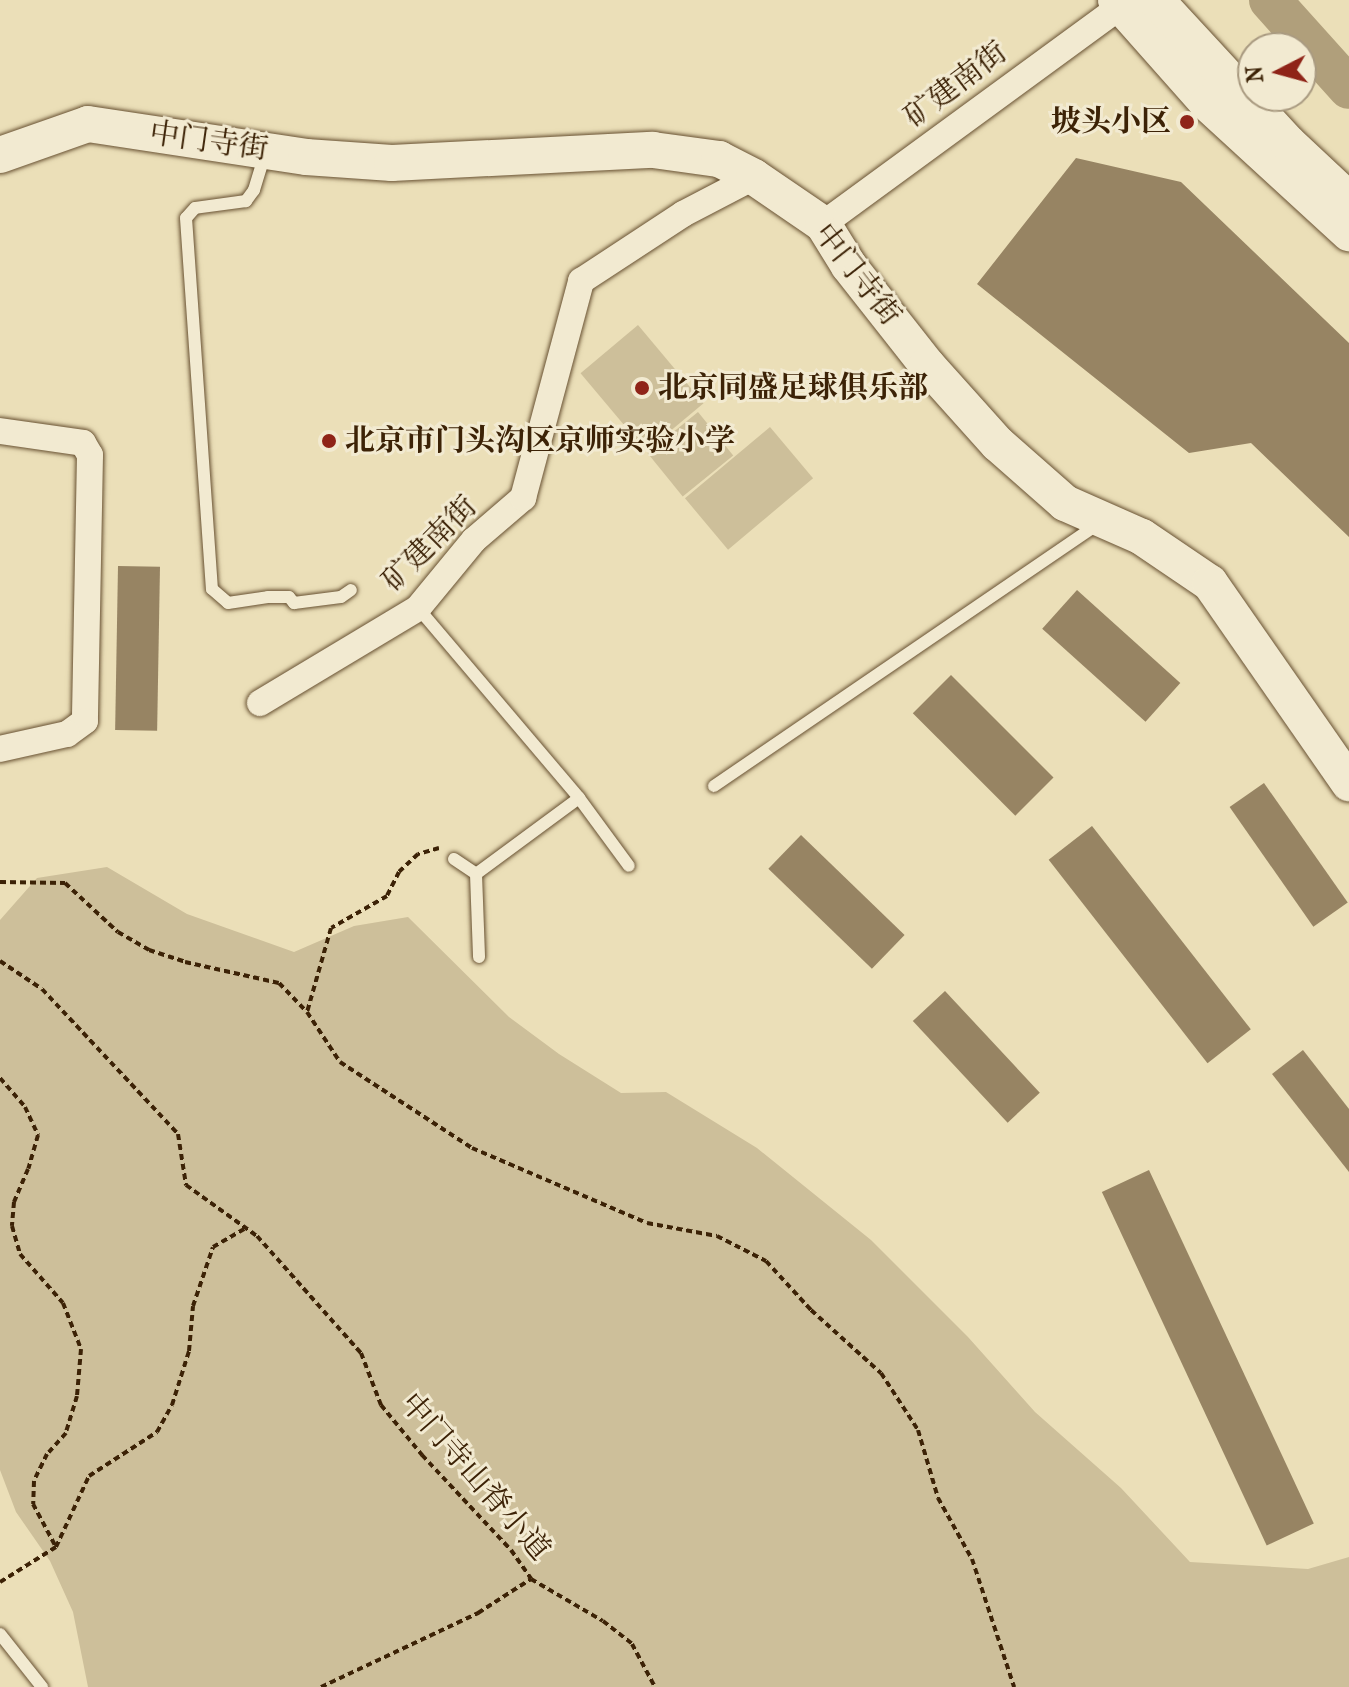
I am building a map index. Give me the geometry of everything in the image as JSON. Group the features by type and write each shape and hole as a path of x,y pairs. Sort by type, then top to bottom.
{"street":[{"path":"1156,0 1288,143 1349,200"},
{"path":"1122,1 1207,103 1349,233"},
{"name":"矿建南街","path":"823,224 1122,1"},
{"name":"中门寺街","path":"0,155 88,124 266,151 392,163 653,150 719,159 754,177 823,224 849,266 927,365 998,444 1065,503 1142,537 1210,583 1349,783"},
{"name":"矿建南街","path":"260,703 418,608 474,540 523,498 581,281 683,214 754,177"},
{"path":"0,431 83,443 90,455 85,721 67,734 0,749"}],"lane":[{"path":"266,151 254,190 246,201 195,208 186,218 212,589 228,603 268,597 289,597 294,603 341,597 351,590"},
{"path":"714,786 1104,520"},
{"path":"418,608 579,798 629,866"},
{"path":"476,874 579,798"},
{"path":"454,859 476,874"},
{"path":"476,874 479,957"},
{"path":"0,1634 42,1687"}],"path":[{"path":"307,1012 331,928 387,896 399,872 418,854 443,847 454,859"},
{"path":"0,882 65,883 118,932 149,950 279,983 307,1012 340,1062 472,1148 647,1223 717,1236 766,1261 811,1310 881,1373 918,1430 938,1498 972,1559 1014,1687"},
{"name":"中门寺山脊小道","path":"0,961 42,989 178,1134 186,1185 246,1228 361,1353 381,1405 422,1455 511,1550 531,1579 603,1621 632,1644 655,1687"},
{"path":"0,1078 25,1107 38,1135 14,1202 12,1226 20,1254 63,1303 81,1349 77,1396 66,1433 47,1454 34,1481 33,1504 56,1547"},
{"path":"0,1582 56,1547 89,1476 157,1432 172,1405 189,1351 193,1306 213,1247 246,1228"},
{"path":"321,1687 478,1613 531,1579"}],"shaded area":[{"name":"北京同盛足球俱乐部","path":"638,325 704,403 646,451 581,373"},
{"path":"698,412 733,456 683,496 647,453"},
{"path":"770,427 813,478 728,550 685,498"},
{"path":"107,867 187,914 294,952 354,926 408,917 509,1017 559,1054 621,1093 666,1092 757,1148 871,1240 968,1337 1035,1412 1121,1488 1190,1562 1308,1569 1349,1557 1349,1687 88,1687 73,1612 50,1561 16,1512 0,1470 0,920 37,878"}],"building":[{"path":"1076,158 1181,182 1349,343 1349,537 1251,443 1189,453 977,284"},
{"path":"118,566 160,567 157,731 115,730"},
{"path":"1077,590 1180,683 1146,722 1042,629"},
{"path":"951,675 1054,778 1015,816 913,713"},
{"path":"1264,783 1348,903 1313,927 1230,807"},
{"path":"1092,826 1251,1029 1208,1063 1049,860"},
{"path":"801,835 905,935 872,969 768,869"},
{"path":"945,991 1040,1093 1008,1123 913,1021"},
{"path":"1303,1050 1349,1109 1349,1172 1272,1074"},
{"path":"1149,1170 1314,1523 1267,1545 1102,1192"}],"waterway":[{"path":"1270,0 1349,88"}],"place":[{"name":"坡头小区","path":"1187,122"},
{"name":"北京同盛足球俱乐部","path":"642,388"},
{"name":"北京市门头沟区京师实验小学","path":"329,441"}]}
